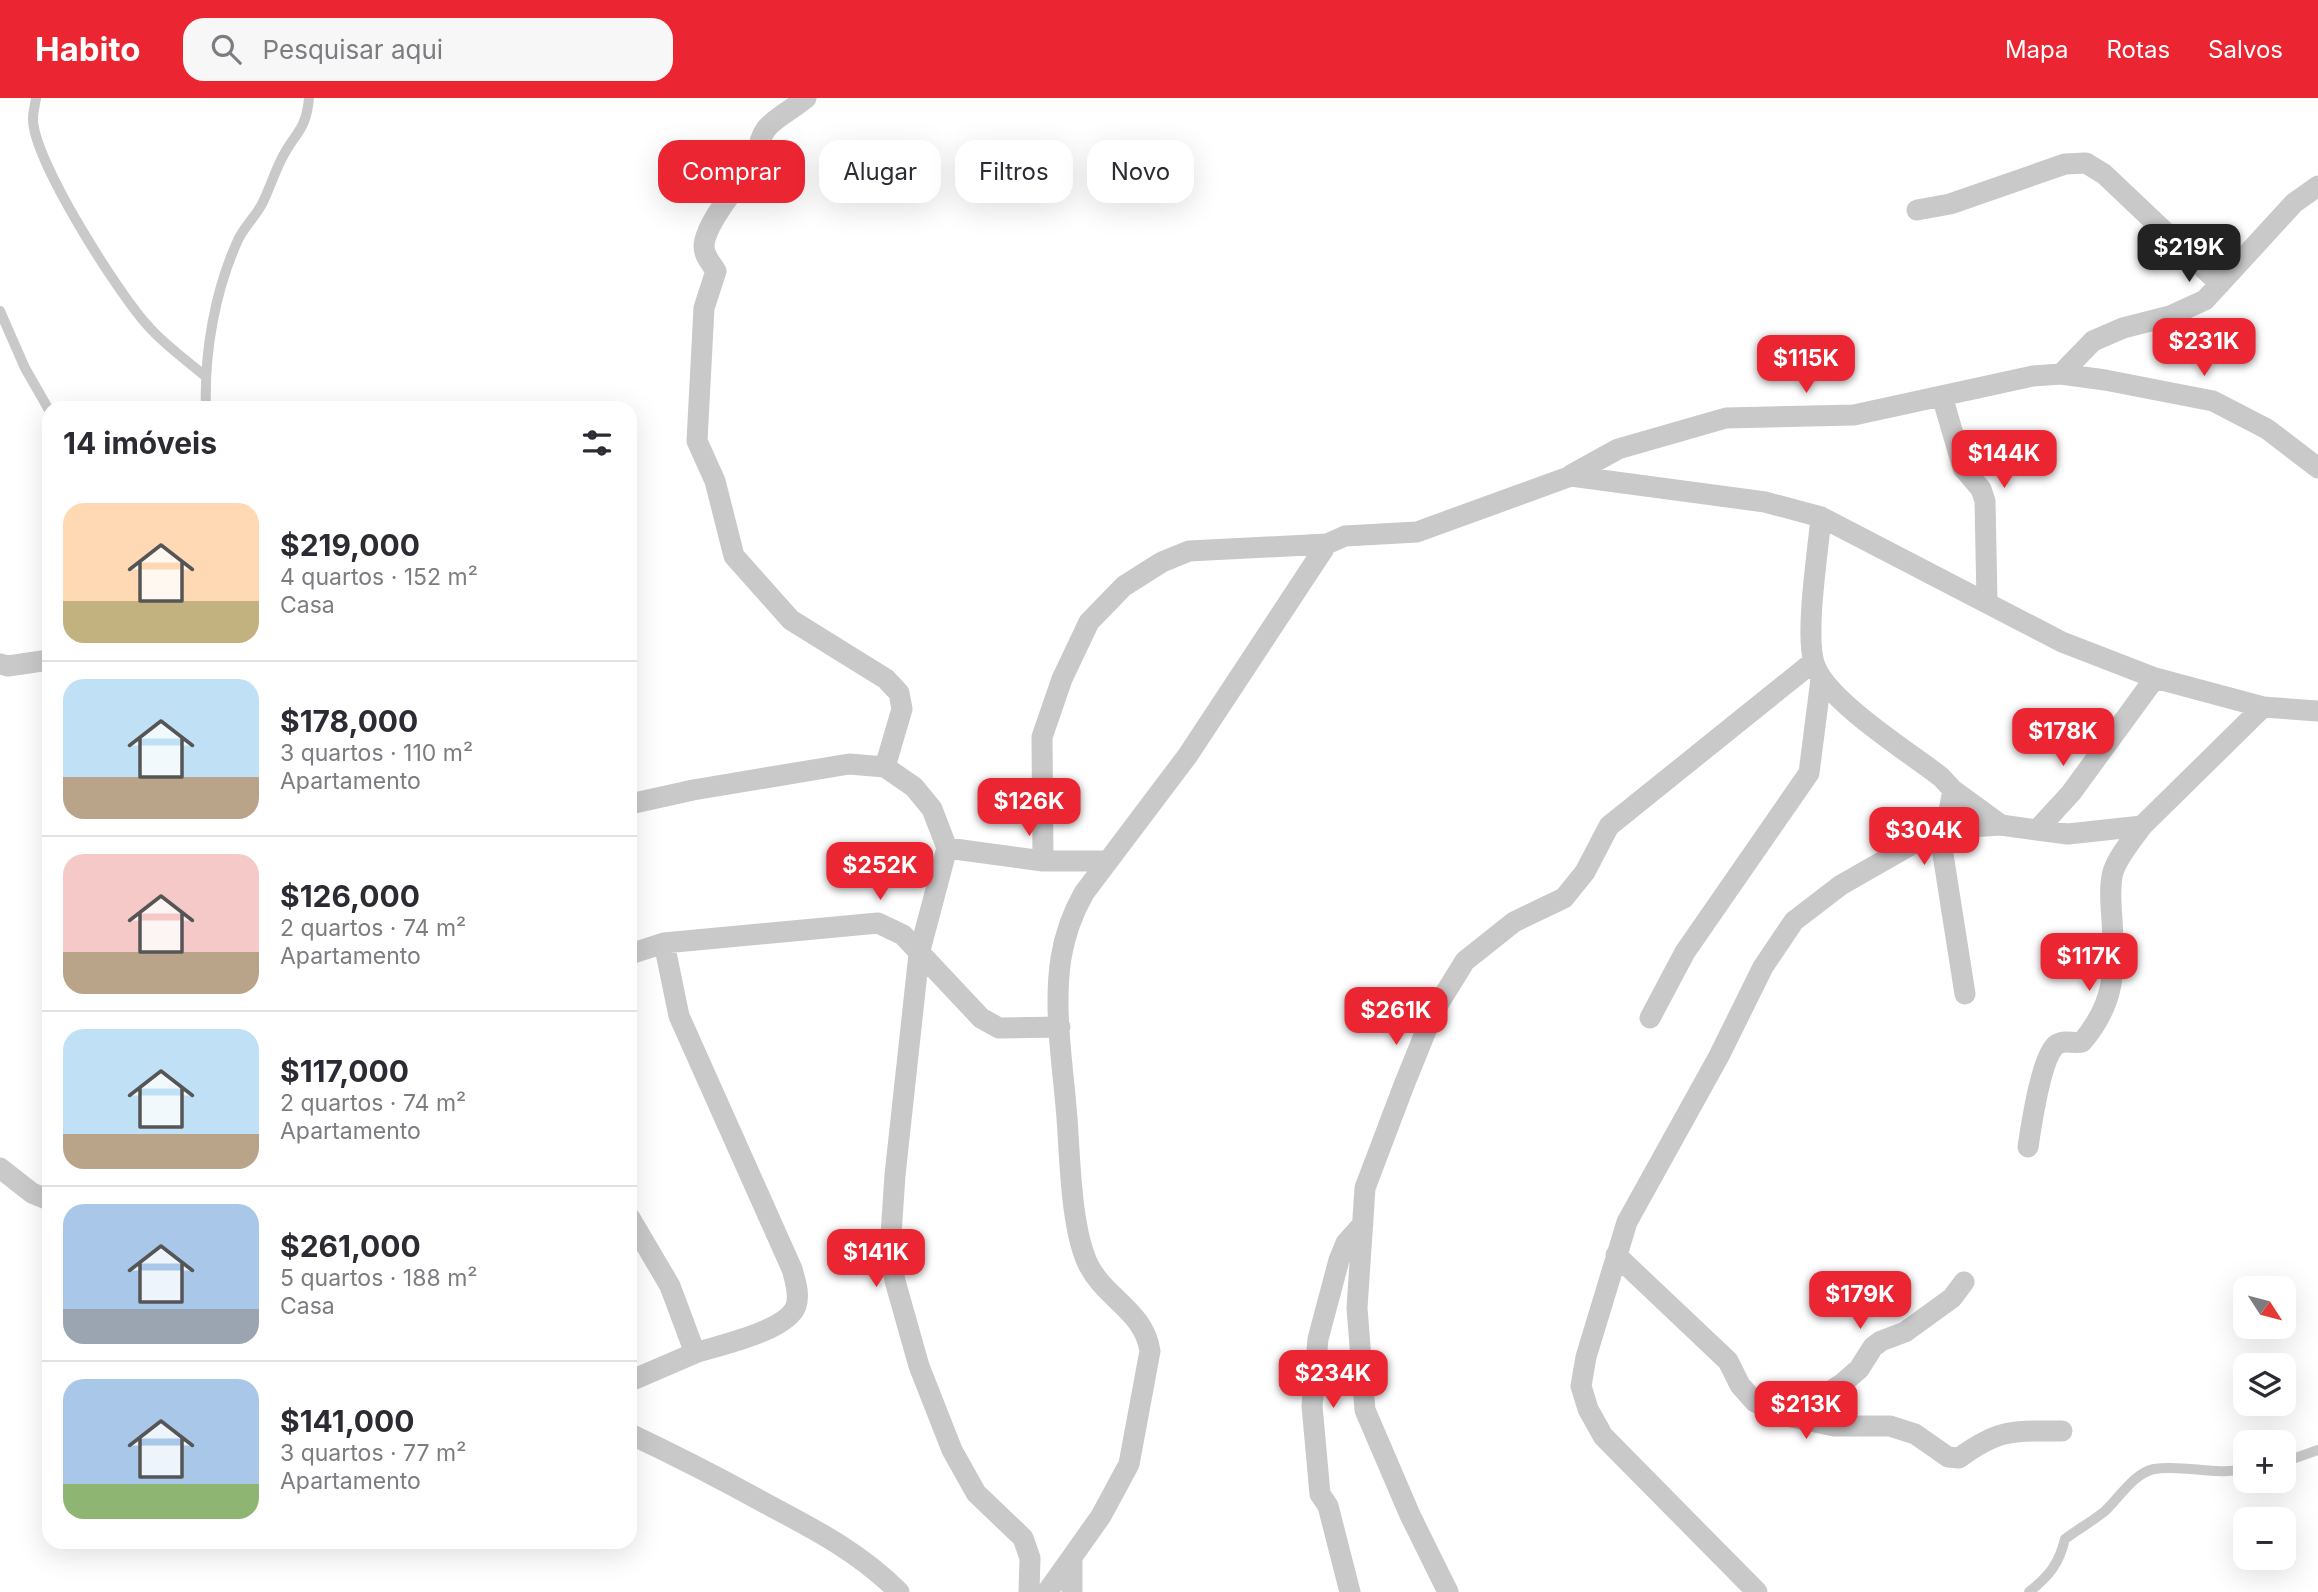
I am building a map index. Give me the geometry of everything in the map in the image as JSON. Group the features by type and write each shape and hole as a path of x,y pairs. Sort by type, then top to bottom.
{"street":[{"path":"806,98 762,129 757,141 759,158 711,226 704,244 705,254 716,271 704,308 697,442 715,481 734,556 791,621 886,679 899,694 902,709 885,767"},
{"path":"1917,211 1950,204 2065,164 2086,163 2104,174 2220,284"},
{"path":"2061,374 2094,341 2123,328 2169,316 2204,300 2294,203 2318,186"},
{"path":"1043,861 1042,737 1062,678 1089,622 1124,586 1162,562 1189,551 1327,544 1345,536 1417,531 1571,475 1618,449 1726,418 1854,415 2033,376 2061,374 2213,401 2267,429 2318,468"},
{"path":"1942,396 1963,468 1981,489 1986,500 1987,600"},
{"path":"1571,475 1765,502 1822,517 1987,600 2062,642 2154,678 2263,707 2318,711"},
{"path":"1650,1018 1685,952 1809,772 1817,670 1812,609 1822,517"},
{"path":"1047,1592 1101,1516 1129,1464 1150,1351 1147,1333 1135,1316 1099,1282 1082,1246 1072,1183 1060,1027 1061,960 1070,916 1107,861 1188,755 1327,544"},
{"path":"0,664 8,666 42,661"},
{"path":"1817,670 1837,698 2001,825"},
{"path":"1448,1592 1410,1515 1365,1410 1357,1308 1365,1188 1404,1084 1434,1011 1465,961 1514,922 1564,898 1585,872 1609,825 1817,670"},
{"path":"2037,830 2071,793 2154,678"},
{"path":"2028,1147 2034,1102 2053,1047 2063,1041 2082,1042 2098,1023 2110,998 2114,955 2110,893 2114,870 2142,825 2263,707"},
{"path":"637,802 693,790 849,764 885,767 914,787 932,808 947,848 919,954 895,1175 890,1250 895,1281 919,1366 952,1450 976,1493 1023,1538 1028,1547 1029,1592"},
{"path":"1953,790 1949,811 1939,829 1965,994"},
{"path":"1757,1592 1603,1436 1588,1409 1581,1386 1586,1356 1627,1222 1719,1056 1763,967 1794,921 1841,885 1939,829 2001,825 2068,834 2142,825"},
{"path":"947,848 1043,861 1107,861"},
{"path":"637,952 664,943 878,923 903,935 981,1018 999,1028 1060,1027"},
{"path":"637,1378 695,1353 779,1326 796,1308 798,1295 792,1269 679,1016 664,943"},
{"path":"0,1168 32,1193 42,1197"},
{"path":"1350,1592 1328,1506 1320,1494 1312,1406 1318,1339 1339,1260 1346,1243 1363,1224"},
{"path":"637,1229 670,1286 695,1353"},
{"path":"1616,1255 1728,1361 1741,1385 1755,1402 1792,1417 1834,1426 1890,1426 1915,1434 1948,1457 1959,1458 1992,1436 2012,1431 2062,1431"},
{"path":"1792,1417 1851,1376 1881,1341 1905,1332 1952,1298 1964,1282"},
{"path":"637,1437 695,1464 842,1545 876,1569 899,1592"},
{"path":"1072,1557 1072,1592"}],"lane":[{"path":"36,98 33,120 39,147 54,178 123,296 150,329 205,376"},
{"path":"206,401 205,376 229,262 239,237 261,206 282,158 307,120 309,98"},
{"path":"0,312 25,369 44,401"},
{"path":"2296,1458 2318,1450"},
{"path":"2029,1592 2050,1574 2060,1560 2065,1539 2103,1512 2141,1474 2152,1469 2188,1467 2225,1473 2233,1471"}]}
